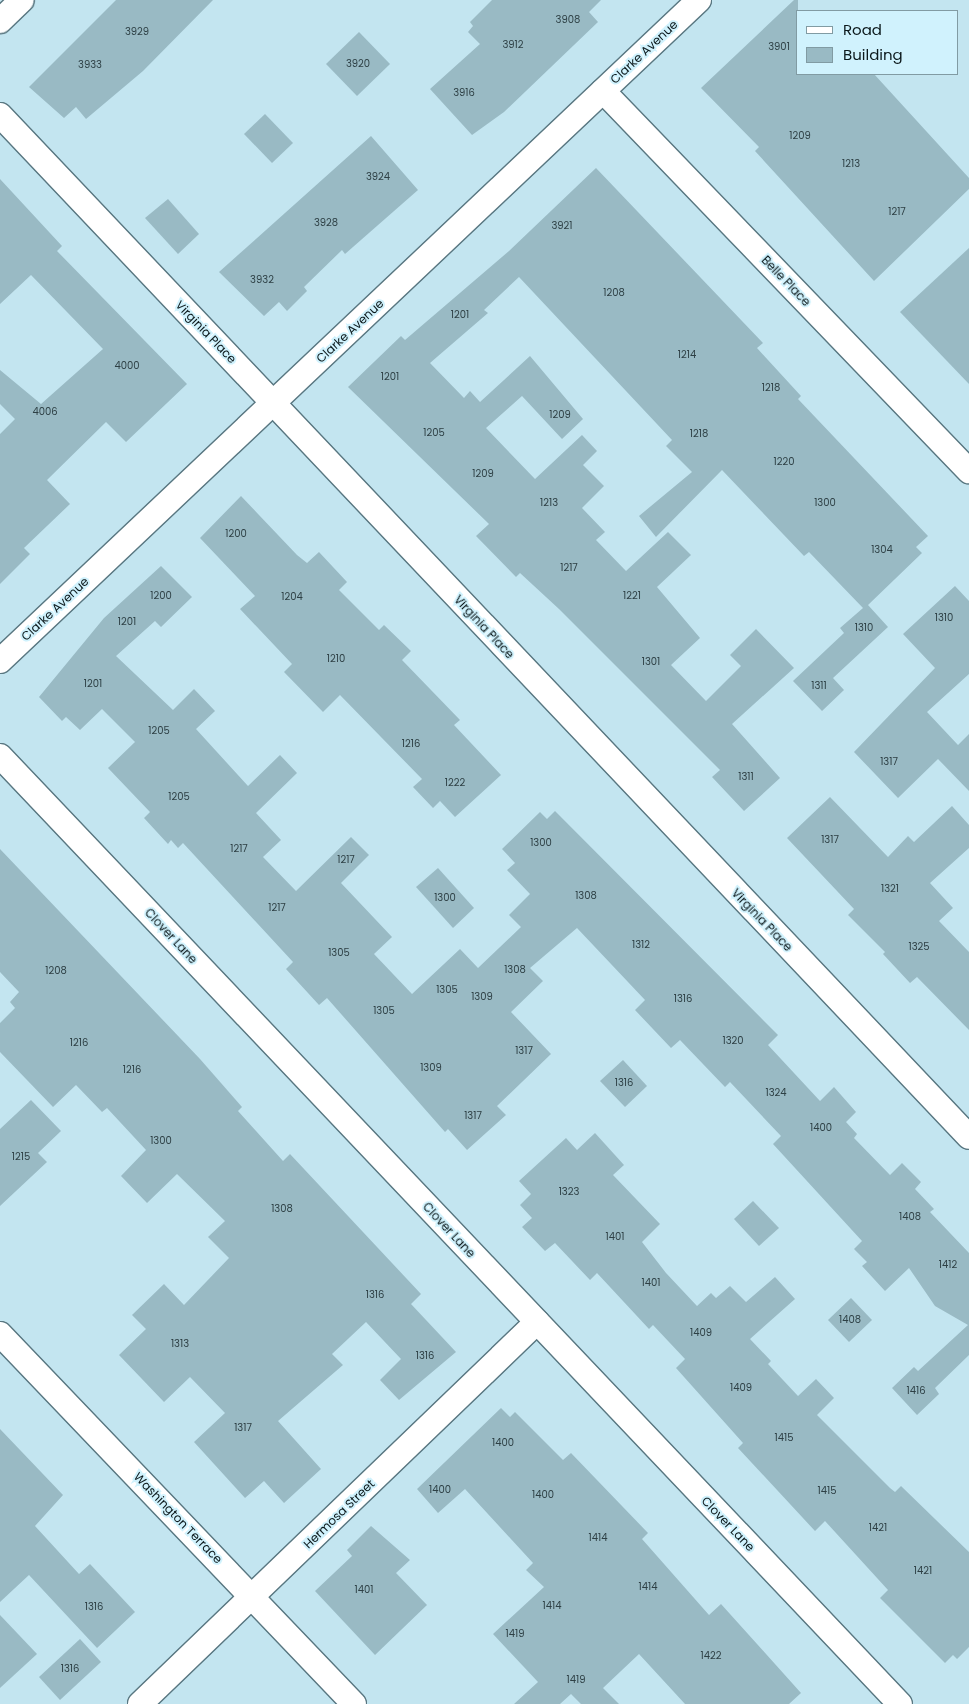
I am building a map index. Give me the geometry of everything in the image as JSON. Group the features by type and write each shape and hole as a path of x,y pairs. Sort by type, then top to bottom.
{"street":[{"path":"0,21 22,0"},
{"name":"Clarke Avenue","path":"0,661 699,0"},
{"name":"Belle Place","path":"603,91 969,471"},
{"name":"Virginia Place","path":"0,115 969,1136"},
{"name":"Clover Lane","path":"0,756 900,1704"},
{"name":"Hermosa Street","path":"140,1704 537,1322"},
{"name":"Washington Terrace","path":"0,1334 354,1704"}],"building":[{"path":"116,0 213,0 143,71 86,119 76,107 64,118 29,87"},
{"path":"492,0 601,0 589,12 598,22 504,112 472,135 430,89 480,44 468,32 473,26 470,22"},
{"path":"794,0 798,0 798,10 796,10 796,75 875,75 969,178 969,189 874,281 755,151 759,147 701,88"},
{"path":"359,32 390,64 357,96 326,64"},
{"path":"265,114 293,143 272,163 244,134"},
{"path":"371,136 418,190 345,254 342,250 304,287 307,291 287,311 279,302 264,316 219,272"},
{"path":"596,168 763,343 757,348 801,396 798,399 928,536 916,547 922,553 868,605 888,627 833,678 844,690 822,711 793,681 844,633 840,628 863,608 809,552 804,556 722,470 656,537 639,516 692,472 666,446 672,440 519,277 484,310 488,313 430,363 464,398 470,391 480,402 530,356 583,419 562,439 522,396 486,428 535,479 582,435 597,451 583,465 604,486 582,508 605,532 596,540 626,571 668,532 691,555 657,587 700,638 671,665 706,701 741,666 730,655 756,629 794,668 732,724 780,778 744,811 712,777 720,770 559,609 520,573 516,577 476,536 489,524 348,387 401,336 405,340 509,251"},
{"path":"0,179 62,246 57,251 187,384 126,442 106,422 47,480 70,504 24,548 30,554 0,584 0,434 15,419 0,404 0,370 41,404 103,349 31,275 0,304"},
{"path":"168,199 199,234 178,254 145,218"},
{"path":"969,248 969,384 900,312"},
{"path":"241,496 297,555 307,563 319,552 347,582 339,590 379,630 384,625 411,651 402,660 460,720 454,725 501,775 455,817 440,801 433,808 413,787 422,779 340,695 323,712 284,672 292,664 240,609 255,596 200,538"},
{"path":"161,566 192,597 161,627 155,621 116,656 173,710 194,689 215,711 196,729 248,786 280,755 297,773 256,813 281,840 263,857 296,891 351,837 369,855 341,883 392,937 374,954 412,994 460,949 478,968 521,927 509,915 530,894 507,870 515,863 502,849 540,812 547,819 555,811 778,1035 768,1045 820,1101 834,1087 856,1112 846,1122 857,1134 854,1138 890,1175 902,1163 921,1182 915,1189 934,1209 930,1212 969,1253 969,1355 935,1388 939,1394 917,1415 892,1388 914,1367 918,1371 968,1325 935,1306 909,1268 885,1291 862,1266 867,1262 854,1249 862,1241 773,1144 781,1136 730,1082 725,1087 680,1040 671,1048 635,1010 645,1000 577,928 530,968 543,981 511,1012 551,1054 497,1106 506,1115 467,1150 448,1129 445,1132 327,998 319,1005 286,969 293,962 183,843 178,848 171,840 168,844 144,818 150,812 108,768 135,742 102,709 80,730 66,717 62,721 39,697 104,618"},
{"path":"955,586 969,601 969,674 927,712 958,745 969,734 969,791 938,759 898,798 854,752 935,668 903,634"},
{"path":"830,797 888,857 908,836 914,842 952,806 969,825 969,848 930,883 953,908 939,921 969,952 969,1030 917,977 910,983 883,954 885,952 848,915 854,909 787,838"},
{"path":"0,849 200,1059 242,1107 238,1111 283,1161 290,1154 421,1294 411,1304 456,1352 399,1400 380,1380 401,1359 366,1322 332,1354 343,1365 278,1421 321,1469 284,1503 264,1481 245,1498 194,1442 225,1413 190,1377 164,1402 119,1355 146,1329 132,1315 164,1284 184,1305 229,1258 208,1237 225,1221 177,1174 147,1203 121,1176 146,1150 107,1108 102,1112 76,1085 53,1107 0,1052 0,1023 15,1008 10,1002 19,992 0,972"},
{"path":"438,868 474,908 453,928 416,887"},
{"path":"623,1060 647,1086 625,1107 600,1081"},
{"path":"31,1100 61,1131 38,1153 47,1162 0,1206 0,1129"},
{"path":"595,1133 624,1165 613,1175 660,1224 642,1242 666,1273 697,1306 711,1293 716,1298 730,1286 746,1302 775,1277 795,1299 750,1339 771,1361 768,1364 798,1396 816,1379 834,1398 817,1415 890,1488 895,1492 901,1486 969,1552 969,1647 957,1659 953,1655 945,1663 880,1598 888,1590 825,1521 815,1531 738,1448 743,1443 676,1368 685,1359 653,1325 649,1329 597,1273 590,1280 555,1243 545,1251 522,1227 532,1218 520,1205 531,1194 519,1181 566,1138 577,1150"},
{"path":"753,1201 779,1228 759,1246 734,1219"},
{"path":"851,1298 872,1320 849,1342 828,1320"},
{"path":"501,1408 510,1417 515,1412 563,1460 571,1453 648,1533 642,1539 709,1615 721,1604 801,1693 789,1704 685,1704 639,1654 603,1688 619,1704 581,1704 571,1694 560,1704 514,1704 538,1682 493,1634 544,1587 526,1570 533,1563 465,1489 438,1513 417,1489"},
{"path":"0,1429 63,1495 35,1526 79,1574 90,1564 135,1612 97,1648 29,1575 0,1602"},
{"path":"371,1526 410,1560 396,1573 427,1605 375,1655 315,1591 352,1556 347,1550"},
{"path":"0,1615 37,1654 0,1688"},
{"path":"80,1639 101,1662 60,1700 39,1677"}]}
